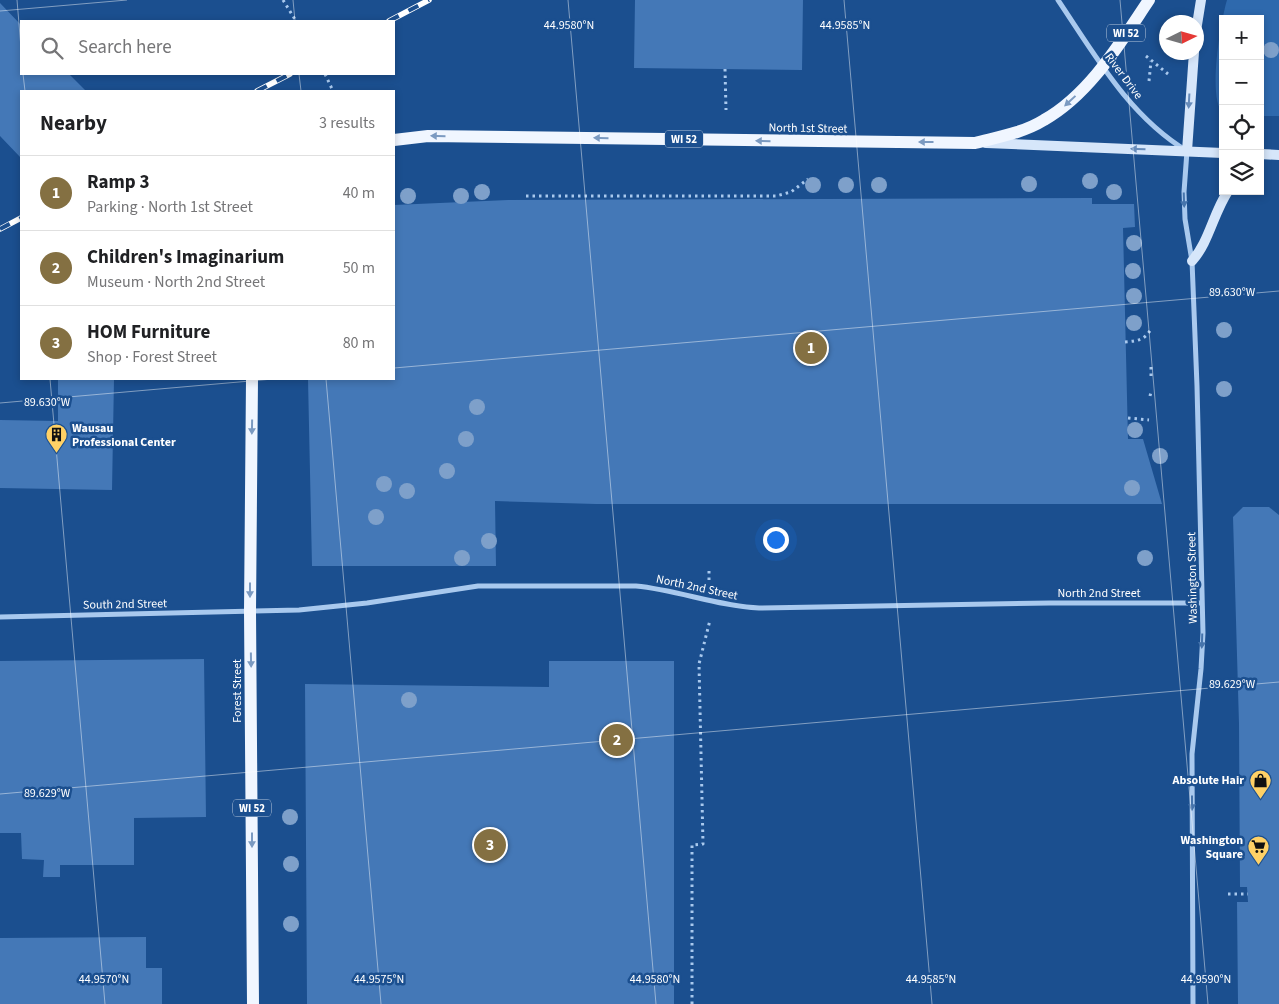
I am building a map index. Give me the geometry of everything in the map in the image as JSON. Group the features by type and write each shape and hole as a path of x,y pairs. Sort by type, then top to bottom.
{"main road":[{"name":"WI 52","path":"974,143 1012,134 1043,121 1063,108 1102,65 1149,0"},
{"path":"1199,15 1201,0"},
{"path":"1187,151 1193,60"},
{"name":"North 1st Street","path":"395,140 428,136 974,143 1219,153"},
{"path":"1264,159 1276,155"},
{"path":"1192,261 1203,244 1214,214 1226,195"},
{"name":"Forest Street","path":"252,380 250,611 253,1004"}],"street":[{"name":"River Drive","path":"1058,0 1127,98 1149,123 1187,151"},
{"name":"Washington Street","path":"1187,151 1184,192 1192,261 1202,603 1202,660 1192,754 1193,1004"},
{"name":"North 2nd Street","path":"250,611 330,607 464,587 504,585 653,587 729,605 759,608 1050,603 1202,603"},
{"name":"South 2nd Street","path":"0,617 250,611"}],"path":[{"path":"284,0 295,20"},
{"path":"1146,56 1168,74"},
{"path":"1149,81 1151,61"},
{"path":"726,69 726,110"},
{"path":"325,75 333,90"},
{"path":"526,196 776,196 791,192 808,179"},
{"path":"1125,342 1142,339 1148,335 1151,329"},
{"path":"1151,376 1152,363"},
{"path":"1128,418 1149,420"},
{"path":"692,1004 692,845 704,844 699,664 710,621 709,571"},
{"path":"1228,894 1248,894"}],"shaded area":[{"path":"1227,0 1279,0 1279,116 1264,116 1264,15 1224,15"},
{"path":"1219,45 1219,107 1216,92 1217,59"}],"building":[{"path":"635,0 803,0 802,70 634,68"},
{"path":"0,3 20,24 20,75 70,75 85,90 20,90 20,157 0,136"},
{"path":"1092,198 1092,204 1134,204 1135,227 1123,228 1128,439 1143,439 1162,504 596,504 495,501 496,566 312,566 308,380 395,380 395,205 508,200"},
{"name":"Wausau Professional Center","path":"58,380 114,380 112,490 0,488 0,420 58,421"},
{"path":"1243,507 1269,507 1279,515 1279,1004 1238,1004 1237,902 1248,902 1247,887 1240,887 1239,724 1233,517"},
{"path":"204,659 206,817 134,818 134,865 60,865 60,877 43,877 44,860 22,859 21,833 0,833 0,661"},
{"path":"549,661 674,661 674,1004 307,1004 305,684 549,687"},
{"path":"146,937 146,968 162,968 162,1004 0,1004 0,938"}],"railway":[{"path":"391,20 429,0"},
{"path":"259,90 288,75"},
{"path":"0,229 20,219"}],"place":[{"name":"Ramp 3","path":"811,348"},
{"name":"Wausau Professional Center","path":"56,454"},
{"name":"Children's Imaginarium","path":"617,740"},
{"name":"Absolute Hair","path":"1260,799"},
{"name":"HOM Furniture","path":"490,845"},
{"name":"Washington Square","path":"1259,866"}]}
